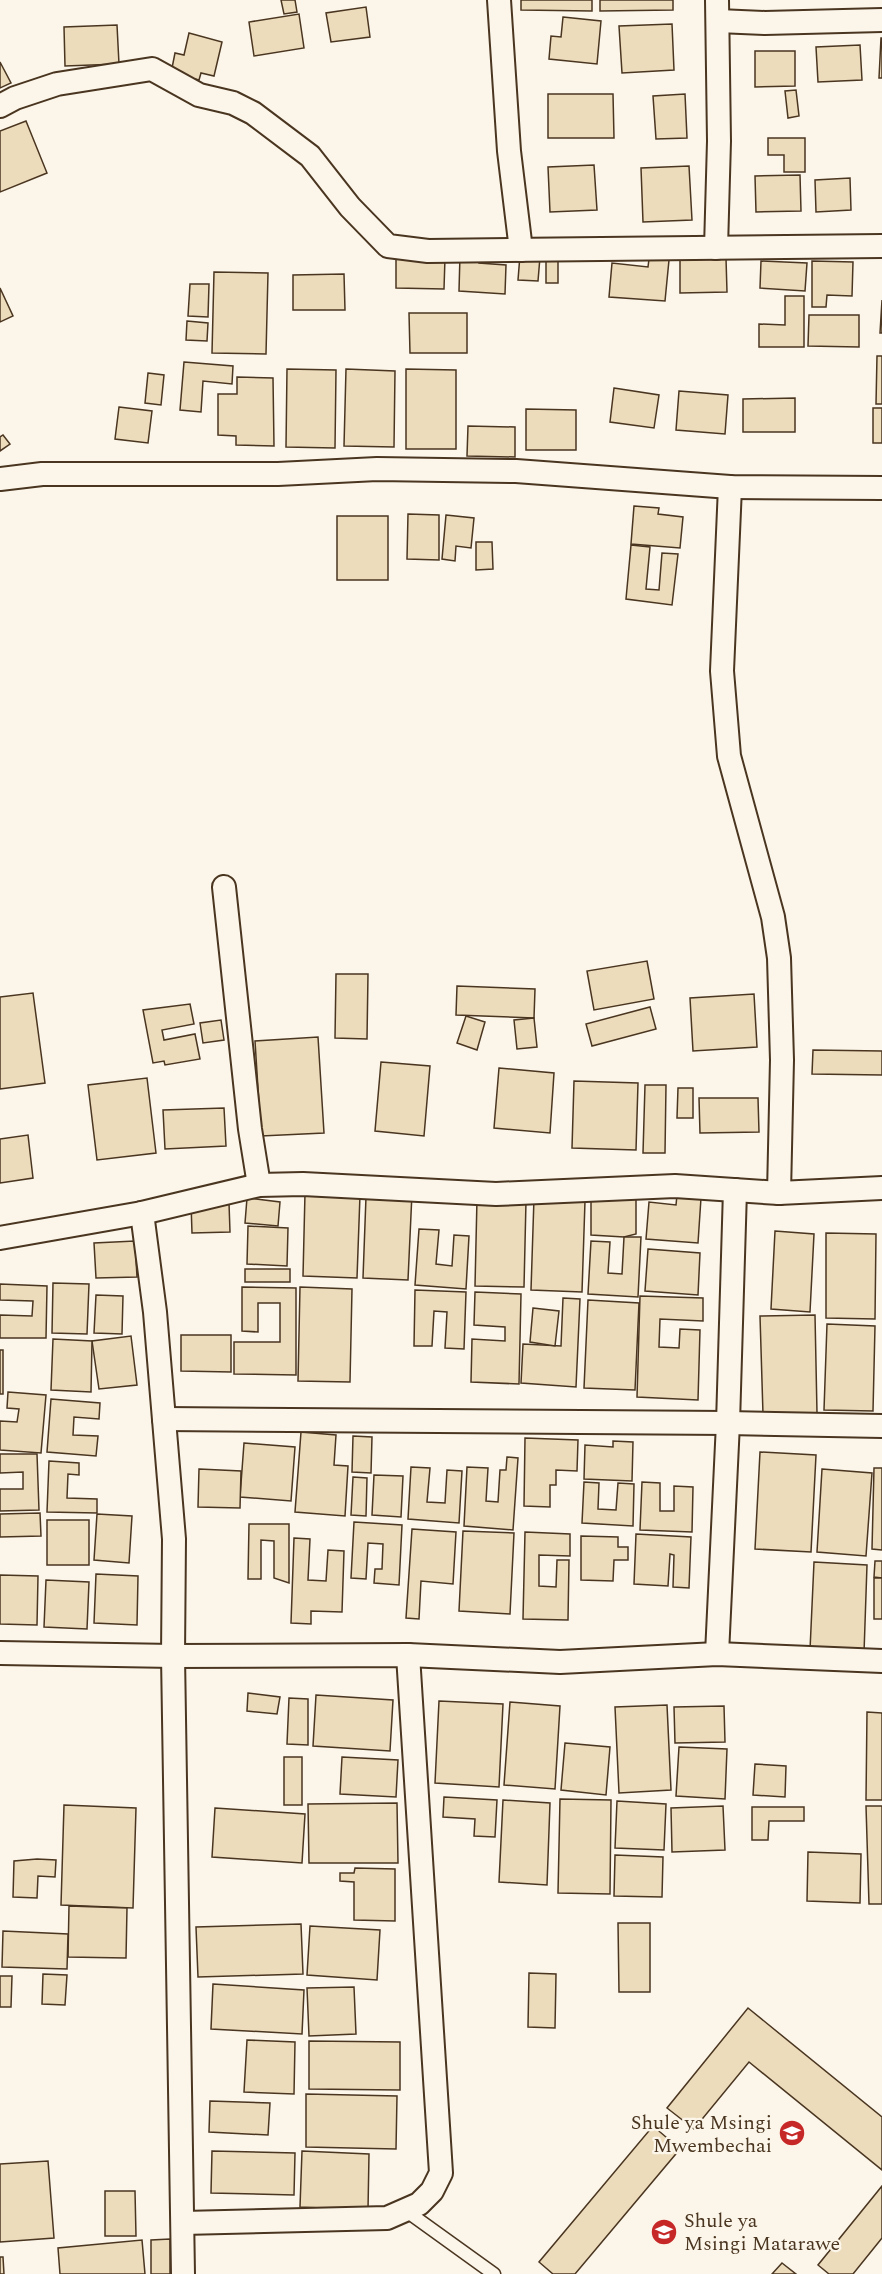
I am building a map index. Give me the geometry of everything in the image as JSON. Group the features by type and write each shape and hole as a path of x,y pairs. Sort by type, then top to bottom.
{"street":[{"path":"499,0 509,151 521,250"},
{"path":"716,248 718,10 765,23 882,20"},
{"path":"0,106 15,98 57,84 152,69 200,95 233,103 253,113 310,156 350,207 388,246 428,251 882,246"},
{"path":"0,479 42,474 278,474 377,469 516,471 730,487 882,488"},
{"path":"730,487 722,671 729,756 773,917 779,958 782,1060 779,1193"},
{"path":"224,887 250,1129 259,1185"},
{"path":"0,1238 142,1213 259,1185 303,1184 496,1194 675,1186 779,1193 882,1188"},
{"path":"717,1654 728,1423 735,1190"},
{"path":"142,1213 174,1539 173,1656 183,2274"},
{"path":"164,1419 882,1426"},
{"path":"0,1653 173,1656 408,1655 560,1662 717,1654 882,1661"},
{"path":"183,2223 387,2218 419,2204 432,2190 441,2173 408,1655"}],"lane":[{"path":"405,2210 494,2274"}],"building":[{"path":"281,0 295,0 297,12 284,14"},
{"path":"521,0 592,0 592,11 521,10"},
{"path":"600,0 673,0 673,10 600,11"},
{"path":"366,7 370,37 331,42 326,13"},
{"path":"299,14 304,48 254,56 249,22"},
{"path":"563,17 601,21 597,64 549,59 551,36 561,37"},
{"path":"672,24 674,70 622,73 619,26"},
{"path":"117,25 119,64 65,66 64,27"},
{"path":"189,33 222,42 214,76 201,73 199,80 171,73 175,53 184,55"},
{"path":"881,38 882,78 879,78"},
{"path":"860,45 862,80 818,82 816,47"},
{"path":"755,51 795,51 795,86 755,87"},
{"path":"0,62 11,83 0,88"},
{"path":"796,90 799,116 788,118 785,91"},
{"path":"548,94 613,94 614,138 548,138"},
{"path":"685,94 687,138 656,139 653,96"},
{"path":"26,121 47,173 0,192 0,131"},
{"path":"768,138 805,138 805,172 784,172 784,155 768,155"},
{"path":"594,165 597,210 550,212 548,167"},
{"path":"689,166 692,220 643,222 641,168"},
{"path":"800,175 801,211 756,212 755,176"},
{"path":"850,178 851,210 816,212 815,180"},
{"path":"460,255 479,256 479,263 506,265 505,294 459,291"},
{"path":"520,255 540,257 538,281 518,280"},
{"path":"396,258 445,258 444,289 396,288"},
{"path":"726,258 727,292 680,293 680,259"},
{"path":"546,259 558,259 558,283 546,283"},
{"path":"649,259 669,260 665,301 609,297 612,263 648,267"},
{"path":"761,261 807,263 805,291 760,288"},
{"path":"812,261 853,262 852,296 827,295 826,307 812,307"},
{"path":"214,272 268,273 266,354 212,353"},
{"path":"344,274 345,310 293,310 293,275"},
{"path":"190,284 209,284 208,317 188,316"},
{"path":"0,288 13,316 0,322"},
{"path":"785,296 804,296 804,347 759,347 759,324 785,325"},
{"path":"882,300 882,333 880,333"},
{"path":"409,313 467,313 467,353 410,353"},
{"path":"809,315 859,315 859,347 808,346"},
{"path":"187,321 208,323 207,341 186,340"},
{"path":"877,356 882,356 882,404 876,404"},
{"path":"184,362 233,366 232,384 203,381 201,412 180,410"},
{"path":"287,369 336,370 335,448 286,447"},
{"path":"346,369 395,371 394,447 344,446"},
{"path":"406,369 456,370 456,449 406,449"},
{"path":"148,373 164,375 161,405 145,403"},
{"path":"237,377 273,378 274,446 236,445 236,436 218,435 218,394 237,394"},
{"path":"614,388 659,395 654,428 610,422"},
{"path":"679,391 728,395 725,434 676,430"},
{"path":"795,398 795,432 743,432 743,399"},
{"path":"119,407 152,411 148,443 115,439"},
{"path":"873,408 882,408 882,443 873,443"},
{"path":"526,409 576,410 576,450 526,450"},
{"path":"468,426 515,427 515,457 467,456"},
{"path":"3,435 10,444 0,451 0,437"},
{"path":"634,506 659,508 658,514 683,517 680,548 631,544"},
{"path":"408,514 439,515 439,560 407,559"},
{"path":"446,515 474,518 471,548 456,546 455,561 442,559"},
{"path":"337,516 388,516 388,580 337,580"},
{"path":"476,542 492,542 493,569 476,570"},
{"path":"631,545 650,547 646,589 659,590 662,553 678,554 672,605 626,599"},
{"path":"647,961 654,999 594,1010 587,971"},
{"path":"336,974 368,974 367,1039 335,1038"},
{"path":"457,986 535,989 534,1018 456,1015"},
{"path":"33,993 45,1083 0,1089 0,997"},
{"path":"754,994 757,1047 693,1051 690,998"},
{"path":"190,1004 194,1024 162,1030 164,1040 195,1034 200,1059 165,1065 164,1061 153,1063 143,1010"},
{"path":"650,1007 656,1029 592,1046 586,1024"},
{"path":"466,1016 485,1022 477,1050 457,1043"},
{"path":"534,1018 537,1047 517,1049 514,1020"},
{"path":"221,1020 224,1040 203,1043 200,1023"},
{"path":"318,1037 324,1133 261,1136 255,1041"},
{"path":"813,1050 882,1051 882,1075 812,1074"},
{"path":"381,1062 430,1066 424,1136 375,1131"},
{"path":"499,1068 554,1073 550,1133 494,1128"},
{"path":"147,1078 156,1153 97,1160 88,1085"},
{"path":"574,1081 638,1083 636,1150 572,1148"},
{"path":"645,1085 666,1085 665,1153 643,1153"},
{"path":"678,1088 693,1088 693,1118 677,1118"},
{"path":"699,1098 758,1098 759,1132 700,1133"},
{"path":"224,1108 226,1146 165,1149 163,1110"},
{"path":"28,1135 33,1178 0,1183 0,1139"},
{"path":"305,1193 360,1195 357,1278 303,1276"},
{"path":"412,1193 408,1280 363,1278 366,1197"},
{"path":"677,1195 701,1198 698,1243 646,1239 649,1202 676,1205"},
{"path":"636,1197 636,1234 624,1237 591,1235 591,1198"},
{"path":"247,1198 280,1202 278,1226 245,1223"},
{"path":"534,1198 585,1201 582,1292 531,1290"},
{"path":"477,1199 526,1201 524,1287 475,1286"},
{"path":"191,1203 229,1203 230,1232 192,1233"},
{"path":"248,1226 288,1228 287,1266 247,1264"},
{"path":"419,1229 439,1230 436,1264 452,1266 454,1235 469,1236 466,1289 415,1285"},
{"path":"775,1231 814,1234 810,1312 771,1309"},
{"path":"826,1233 876,1234 875,1319 826,1318"},
{"path":"624,1237 641,1237 638,1297 588,1294 591,1241 610,1242 608,1273 622,1274"},
{"path":"135,1241 137,1277 96,1278 94,1243"},
{"path":"648,1249 700,1253 698,1295 645,1291"},
{"path":"245,1269 290,1269 290,1282 245,1282"},
{"path":"53,1283 89,1284 87,1334 52,1333"},
{"path":"0,1284 47,1286 46,1338 0,1338 0,1315 32,1316 33,1301 0,1300"},
{"path":"242,1287 296,1288 296,1375 234,1374 234,1342 280,1342 280,1303 258,1303 258,1332 242,1331"},
{"path":"300,1287 352,1289 350,1382 298,1381"},
{"path":"415,1290 466,1292 464,1349 445,1348 447,1312 434,1311 432,1346 414,1346"},
{"path":"475,1292 521,1294 519,1384 471,1382 472,1339 505,1341 505,1327 474,1325"},
{"path":"96,1295 123,1296 122,1334 94,1333"},
{"path":"640,1296 703,1298 703,1321 660,1319 659,1347 679,1348 680,1329 700,1330 698,1400 637,1397"},
{"path":"563,1298 580,1299 576,1387 521,1383 523,1344 561,1346"},
{"path":"588,1300 639,1303 635,1390 584,1388"},
{"path":"533,1308 559,1311 555,1346 530,1342"},
{"path":"815,1315 817,1413 763,1414 760,1316"},
{"path":"827,1324 875,1326 873,1411 824,1410"},
{"path":"181,1335 231,1335 231,1372 181,1371"},
{"path":"131,1336 137,1385 99,1389 92,1341"},
{"path":"53,1339 92,1341 91,1392 51,1390"},
{"path":"0,1350 3,1350 3,1394 0,1394"},
{"path":"8,1392 46,1395 41,1453 0,1450 0,1421 17,1422 19,1409 7,1408"},
{"path":"51,1399 100,1403 99,1419 74,1417 73,1435 98,1436 96,1456 47,1452"},
{"path":"301,1432 336,1435 334,1465 348,1466 345,1516 295,1512"},
{"path":"353,1436 372,1437 371,1473 352,1472"},
{"path":"525,1438 578,1440 577,1471 556,1470 556,1485 550,1485 550,1507 524,1506"},
{"path":"613,1441 633,1442 632,1481 584,1479 585,1445 613,1447"},
{"path":"244,1443 295,1447 291,1501 240,1497"},
{"path":"760,1452 816,1455 811,1552 755,1549"},
{"path":"0,1454 37,1454 39,1510 0,1511 0,1489 23,1489 23,1472 0,1473"},
{"path":"507,1457 518,1458 513,1530 464,1526 467,1467 488,1468 486,1501 498,1502 500,1470 506,1470"},
{"path":"49,1461 79,1463 79,1475 68,1474 67,1498 97,1499 97,1513 47,1512"},
{"path":"411,1467 430,1468 427,1502 445,1503 447,1470 462,1471 459,1523 408,1519"},
{"path":"874,1468 882,1468 882,1550 872,1549"},
{"path":"199,1469 241,1471 240,1508 198,1507"},
{"path":"822,1469 872,1473 866,1556 817,1552"},
{"path":"374,1475 403,1476 401,1517 372,1515"},
{"path":"353,1477 367,1478 366,1516 351,1515"},
{"path":"584,1482 599,1483 598,1509 616,1510 618,1483 634,1484 633,1526 582,1523"},
{"path":"642,1482 660,1483 660,1511 674,1511 674,1486 693,1487 692,1532 640,1530"},
{"path":"40,1513 41,1536 0,1537 0,1514"},
{"path":"97,1514 132,1516 129,1563 94,1560"},
{"path":"47,1520 89,1520 89,1565 47,1565"},
{"path":"354,1522 402,1525 399,1585 374,1583 375,1569 382,1569 383,1544 368,1543 366,1579 351,1578"},
{"path":"249,1524 289,1524 289,1583 274,1578 274,1541 261,1540 261,1579 248,1579"},
{"path":"412,1529 456,1532 453,1584 421,1581 419,1619 406,1618"},
{"path":"463,1531 514,1533 510,1614 459,1611"},
{"path":"525,1532 570,1534 570,1556 539,1555 539,1586 556,1587 557,1560 569,1560 568,1620 523,1619"},
{"path":"636,1534 691,1537 689,1588 673,1587 674,1555 670,1554 668,1586 634,1584"},
{"path":"581,1536 618,1537 618,1547 628,1547 628,1560 614,1560 613,1581 581,1580"},
{"path":"294,1538 310,1539 308,1580 326,1581 328,1550 344,1551 342,1612 311,1611 311,1624 291,1623"},
{"path":"875,1561 882,1561 882,1578 874,1577"},
{"path":"814,1562 867,1565 864,1653 810,1650"},
{"path":"96,1574 138,1576 137,1625 94,1623"},
{"path":"0,1575 38,1576 37,1625 0,1624"},
{"path":"874,1578 882,1578 882,1619 874,1619"},
{"path":"46,1580 89,1582 87,1629 44,1627"},
{"path":"248,1693 280,1697 277,1714 247,1711"},
{"path":"316,1695 393,1700 390,1751 313,1746"},
{"path":"289,1698 308,1699 308,1745 287,1744"},
{"path":"439,1701 503,1704 499,1787 435,1783"},
{"path":"510,1702 560,1706 555,1789 504,1785"},
{"path":"667,1705 671,1790 619,1793 615,1707"},
{"path":"724,1706 725,1742 675,1743 674,1707"},
{"path":"867,1712 882,1713 882,1800 866,1800"},
{"path":"565,1743 610,1747 606,1795 561,1790"},
{"path":"679,1747 727,1749 725,1799 676,1796"},
{"path":"284,1757 302,1757 302,1805 284,1805"},
{"path":"342,1757 398,1760 396,1797 340,1794"},
{"path":"755,1764 786,1766 785,1797 753,1795"},
{"path":"444,1797 497,1800 495,1837 474,1836 475,1819 443,1817"},
{"path":"560,1799 611,1800 610,1894 558,1893"},
{"path":"503,1800 550,1803 547,1885 499,1882"},
{"path":"617,1801 666,1804 664,1850 615,1848"},
{"path":"397,1803 398,1863 309,1863 308,1804"},
{"path":"64,1805 136,1808 133,1908 61,1905"},
{"path":"723,1806 725,1850 672,1852 671,1808"},
{"path":"866,1806 882,1806 882,1904 869,1904"},
{"path":"752,1807 804,1807 804,1821 769,1821 768,1840 752,1840"},
{"path":"215,1808 305,1814 302,1863 212,1857"},
{"path":"808,1852 861,1854 860,1903 807,1901"},
{"path":"615,1855 663,1857 662,1897 614,1896"},
{"path":"56,1860 55,1877 38,1876 37,1898 13,1897 14,1861"},
{"path":"355,1868 395,1869 395,1921 354,1920 354,1882 340,1881 340,1873 354,1873"},
{"path":"69,1906 127,1908 126,1958 68,1957"},
{"path":"618,1923 650,1923 650,1992 619,1992"},
{"path":"301,1924 303,1974 198,1977 196,1927"},
{"path":"310,1926 380,1930 377,1980 307,1975"},
{"path":"3,1931 68,1934 67,1969 2,1967"},
{"path":"529,1973 556,1974 555,2028 528,2027"},
{"path":"43,1974 67,1975 65,2005 42,2004"},
{"path":"0,1976 12,1976 11,2007 0,2007"},
{"path":"213,1984 304,1990 302,2034 211,2029"},
{"path":"354,1987 356,2034 309,2036 307,1988"},
{"path":"748,2008 882,2117 882,2170 749,2062 694,2129 667,2108"},
{"path":"247,2040 295,2042 294,2094 244,2092"},
{"path":"309,2041 400,2042 400,2090 309,2089"},
{"path":"306,2094 397,2096 396,2149 306,2147"},
{"path":"210,2101 270,2103 268,2135 209,2132"},
{"path":"653,2126 680,2149 575,2274 553,2274 539,2262"},
{"path":"212,2151 295,2153 294,2195 211,2193"},
{"path":"302,2151 369,2154 368,2210 300,2207"},
{"path":"48,2161 54,2238 0,2242 0,2164"},
{"path":"882,2186 882,2238 853,2274 829,2274 818,2265"},
{"path":"105,2191 135,2191 136,2236 105,2236"},
{"path":"170,2239 170,2274 151,2274 151,2240"},
{"path":"142,2240 145,2274 60,2274 58,2248"},
{"path":"0,2257 3,2257 4,2274 0,2274"},
{"path":"782,2263 796,2274 772,2274"}],"place":[{"name":"Shule ya Msingi Mwembechai","path":"792,2133"},
{"name":"Shule ya Msingi Matarawe","path":"664,2232"}]}
